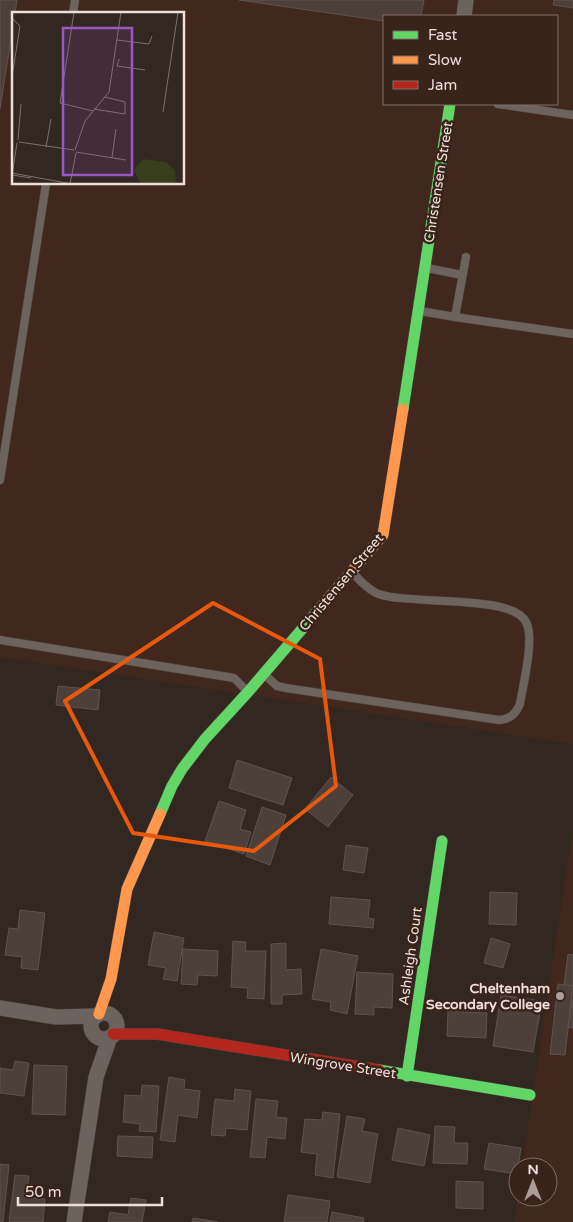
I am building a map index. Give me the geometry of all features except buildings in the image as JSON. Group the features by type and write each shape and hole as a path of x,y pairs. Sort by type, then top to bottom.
{"street":[{"path":"464,15 466,0"},
{"name":"Christensen Street","path":"104,1025 127,889 172,786 191,756 383,535 450,105"},
{"name":"Ashleigh Court","path":"407,1076 442,840"},
{"name":"Wingrove Street","path":"0,1008 530,1095"},
{"path":"74,1222 104,1025"}],"lane":[{"path":"505,105 573,115"},
{"path":"0,480 46,185"},
{"path":"455,317 466,257"},
{"path":"425,268 462,275"},
{"path":"418,311 573,334"},
{"path":"264,673 277,686 286,688 499,720 512,717 520,704 530,643 529,629 522,616 502,607 478,603 378,593 362,584 351,572"},
{"path":"0,640 234,678 248,692"}],"highlighted area":[{"path":"213,603 320,659 336,786 254,851 133,833 65,701"}],"shaded area":[{"path":"0,0 573,0 573,744 0,657"},
{"name":"Cheltenham Secondary College","path":"573,826 573,1222 514,1222 516,1207 558,1207 558,1157 523,1157"}],"traffic: fast":[{"path":"403,409 450,105"},
{"path":"160,814 172,786 182,769 205,739 321,607"},
{"path":"407,1076 442,841"},
{"path":"379,1070 530,1095"}],"traffic: slow":[{"path":"321,607 383,535 403,409"},
{"path":"99,1014 111,979 127,889 160,814"}],"traffic: jam":[{"path":"113,1034 157,1034 379,1070"}],"place":[{"name":"Cheltenham Secondary College","path":"560,996"}]}
